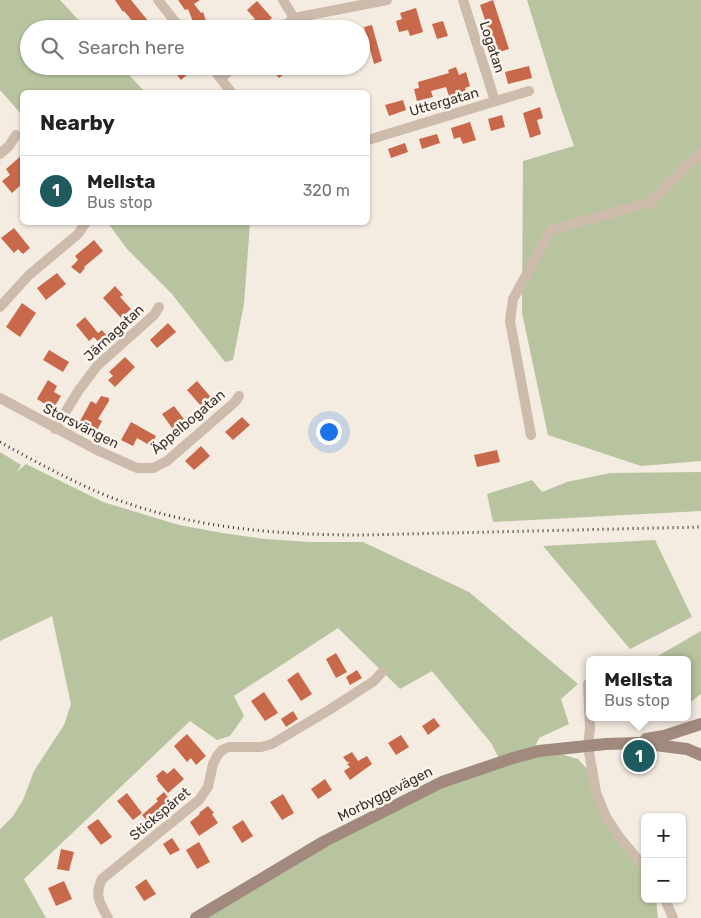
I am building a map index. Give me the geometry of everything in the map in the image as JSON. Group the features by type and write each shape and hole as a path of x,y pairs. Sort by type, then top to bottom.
{"street":[{"path":"158,0 174,20"},
{"path":"283,0 294,18"},
{"path":"292,20 387,0"},
{"name":"Logatan","path":"463,0 495,102"},
{"path":"218,75 230,90"},
{"path":"221,78 225,75"},
{"name":"Uttergatan","path":"370,139 529,91"},
{"path":"0,154 9,146 16,135"},
{"path":"531,434 510,321 513,299 551,230 651,202 701,152"},
{"path":"0,307 29,275 78,234 84,225"},
{"name":"Järnagatan","path":"56,429 79,390 97,366 154,315 159,306"},
{"name":"Äppelbogatan","path":"153,468 166,461 235,402 239,396"},
{"name":"Storsvängen","path":"0,398 99,451 137,468 153,468"},
{"name":"Stickspåret","path":"108,918 97,895 102,879 199,800 208,787 213,764 222,750 229,746 261,747 272,744 374,681 382,672"},
{"path":"590,721 588,746 596,792 606,817 620,838 641,863"},
{"name":"Morbyggevägen","path":"196,918 325,841 442,782 539,751 664,736 701,724"},
{"name":"Morbyggevägen","path":"606,744 639,743 669,746 687,749 701,755"},
{"path":"667,903 673,918"}],"green space":[{"path":"0,0 60,0 79,20 20,20 20,75 129,75 143,90 20,90 20,113 0,90"},
{"path":"527,0 701,0 701,461 641,466 548,435 522,313 523,161 574,146"},
{"path":"109,225 250,225 244,304 233,360 225,362 172,294 127,249"},
{"path":"0,452 21,465 17,472 26,464 103,502 179,525 265,539 310,542 363,542 469,592 578,684 561,699 569,724 539,738 534,749 550,751 578,759 588,770 594,793 641,862 641,903 656,903 658,918 196,918 325,841 501,762 491,743 432,671 400,689 338,628 234,696 244,716 230,736 217,740 190,721 24,879 46,918 0,918 0,829 13,816 23,800 34,771 64,725 71,704 52,616 0,641"},
{"path":"701,472 701,511 493,522 487,494 532,480 542,492 567,482 610,473"},
{"path":"655,540 692,617 630,649 543,546"},
{"path":"701,631 701,694 691,702 691,656 658,656"}],"building":[{"path":"115,0 131,0 147,20 132,20"},
{"path":"178,0 200,0 194,4 201,13 203,12 206,20 192,20 188,9 185,10"},
{"path":"493,0 509,49 496,53 480,5"},
{"path":"257,1 272,18 269,20 254,20 255,19 247,10"},
{"path":"416,8 423,32 410,36 408,30 399,32 396,21 402,19 400,13"},
{"path":"443,21 448,36 437,39 432,24"},
{"path":"372,25 382,61 374,64 370,49 370,26"},
{"path":"529,66 532,78 508,84 505,72"},
{"path":"456,67 459,75 466,72 470,86 465,88 468,99 452,105 446,87 431,91 433,97 417,101 414,89 419,88 418,82 449,73 448,70"},
{"path":"177,75 187,75 181,80"},
{"path":"403,100 406,110 389,116 385,105"},
{"path":"540,107 543,118 537,120 541,134 530,138 523,113"},
{"path":"502,115 505,127 491,131 488,119"},
{"path":"470,122 476,140 463,144 460,137 454,139 451,128"},
{"path":"437,134 440,143 422,149 419,139"},
{"path":"405,143 408,152 391,158 388,149"},
{"path":"20,157 20,186 12,193 2,181 10,175 6,169"},
{"path":"14,228 30,248 23,254 18,249 14,253 1,238"},
{"path":"94,240 103,251 84,267 80,274 71,267 78,260 75,256"},
{"path":"57,273 66,284 46,300 37,288"},
{"path":"115,286 123,295 120,297 131,309 121,318 103,298"},
{"path":"22,303 36,313 20,337 6,327"},
{"path":"85,317 98,333 102,330 108,337 100,344 94,337 89,341 76,325"},
{"path":"168,323 176,332 157,348 150,340"},
{"path":"49,350 69,362 63,372 43,360"},
{"path":"125,357 135,367 115,387 108,380 113,376 109,372"},
{"path":"48,380 57,386 54,392 61,396 53,409 37,399"},
{"path":"197,381 215,402 208,408 204,403 201,406 187,390"},
{"path":"101,396 109,398 109,401 98,419 102,421 97,430 80,421 91,401 96,404"},
{"path":"174,406 184,419 172,428 162,414"},
{"path":"242,417 250,425 233,440 225,432"},
{"path":"131,422 156,436 151,446 137,438 133,446 121,440"},
{"path":"201,446 210,456 194,470 185,461"},
{"path":"497,450 500,462 477,467 474,455"},
{"path":"336,653 347,672 336,678 326,659"},
{"path":"357,670 362,678 350,685 346,677"},
{"path":"298,672 312,694 301,701 287,680"},
{"path":"264,692 278,713 265,721 251,701"},
{"path":"293,711 298,719 286,727 281,719"},
{"path":"434,718 440,726 428,735 422,726"},
{"path":"187,734 206,756 196,765 191,758 187,762 174,746"},
{"path":"401,735 409,747 396,755 388,743"},
{"path":"352,752 358,761 367,756 372,764 350,780 344,771 350,767 347,764 350,762 347,762 343,757"},
{"path":"174,768 184,779 168,793 156,776 163,770 167,774"},
{"path":"325,779 332,790 318,799 311,789"},
{"path":"164,792 173,804 149,823 142,815 158,801 156,799"},
{"path":"127,793 142,813 133,820 117,801"},
{"path":"283,794 294,813 282,820 270,802"},
{"path":"208,806 214,813 212,814 218,823 199,836 190,822"},
{"path":"98,819 112,837 101,845 87,827"},
{"path":"243,820 253,836 242,843 232,827"},
{"path":"172,838 180,850 170,855 163,844"},
{"path":"199,842 210,862 197,869 186,850"},
{"path":"61,849 74,852 69,871 57,869"},
{"path":"146,879 156,894 144,901 135,887"},
{"path":"64,881 72,899 56,906 48,888"}],"railway":[{"path":"0,442 52,470 105,495 168,515 232,527 330,535 701,527"}],"place":[{"name":"Mellsta","path":"639,756"}]}
